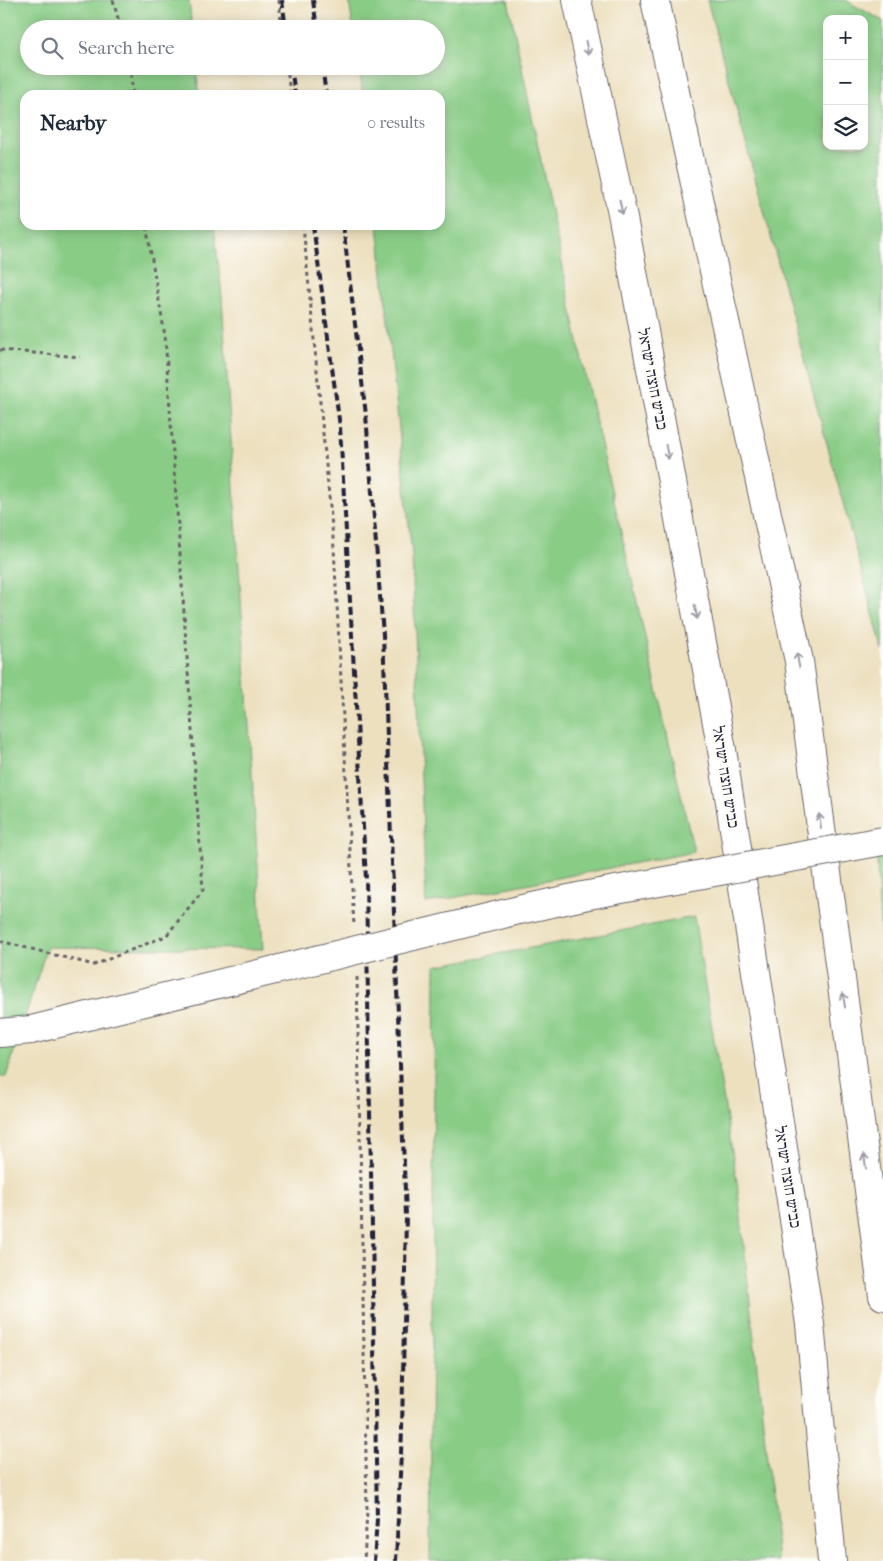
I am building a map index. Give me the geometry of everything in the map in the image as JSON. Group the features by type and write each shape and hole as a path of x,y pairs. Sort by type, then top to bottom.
{"main road":[{"name":"כביש חוצה ישראל","path":"577,0 622,213 722,750 810,1324 832,1561"},
{"path":"655,0 799,661 883,1296"},
{"path":"0,1034 31,1030 583,896 883,841"}],"path":[{"path":"113,0 119,20"},
{"path":"279,0 281,20"},
{"path":"131,75 132,90"},
{"path":"288,75 289,90"},
{"path":"0,941 94,965 166,936 203,890 165,336 147,230"},
{"path":"303,230 334,548 354,935"},
{"path":"0,350 80,357"},
{"path":"356,974 367,1511 364,1561"}],"green space":[{"path":"0,0 189,0 191,20 20,20 20,75 197,75 198,90 20,90 20,230 215,230 222,297 263,949 47,947 6,1077 0,1077"},
{"path":"349,0 508,0 582,361 694,852 426,903 412,555 379,230 445,230 445,90 362,90 360,75 445,75 445,20 352,20"},
{"path":"707,0 845,0 883,21 883,651"},
{"path":"876,842 883,842 883,985"},
{"path":"694,917 737,1182 778,1561 430,1561 435,966"}],"railway":[{"path":"282,0 285,20"},
{"path":"313,0 316,20"},
{"path":"292,75 294,90"},
{"path":"323,75 325,90"},
{"path":"314,230 340,427 366,879 377,1519 374,1561"},
{"path":"344,230 366,415 383,635 406,1216 402,1431 396,1561"}]}
